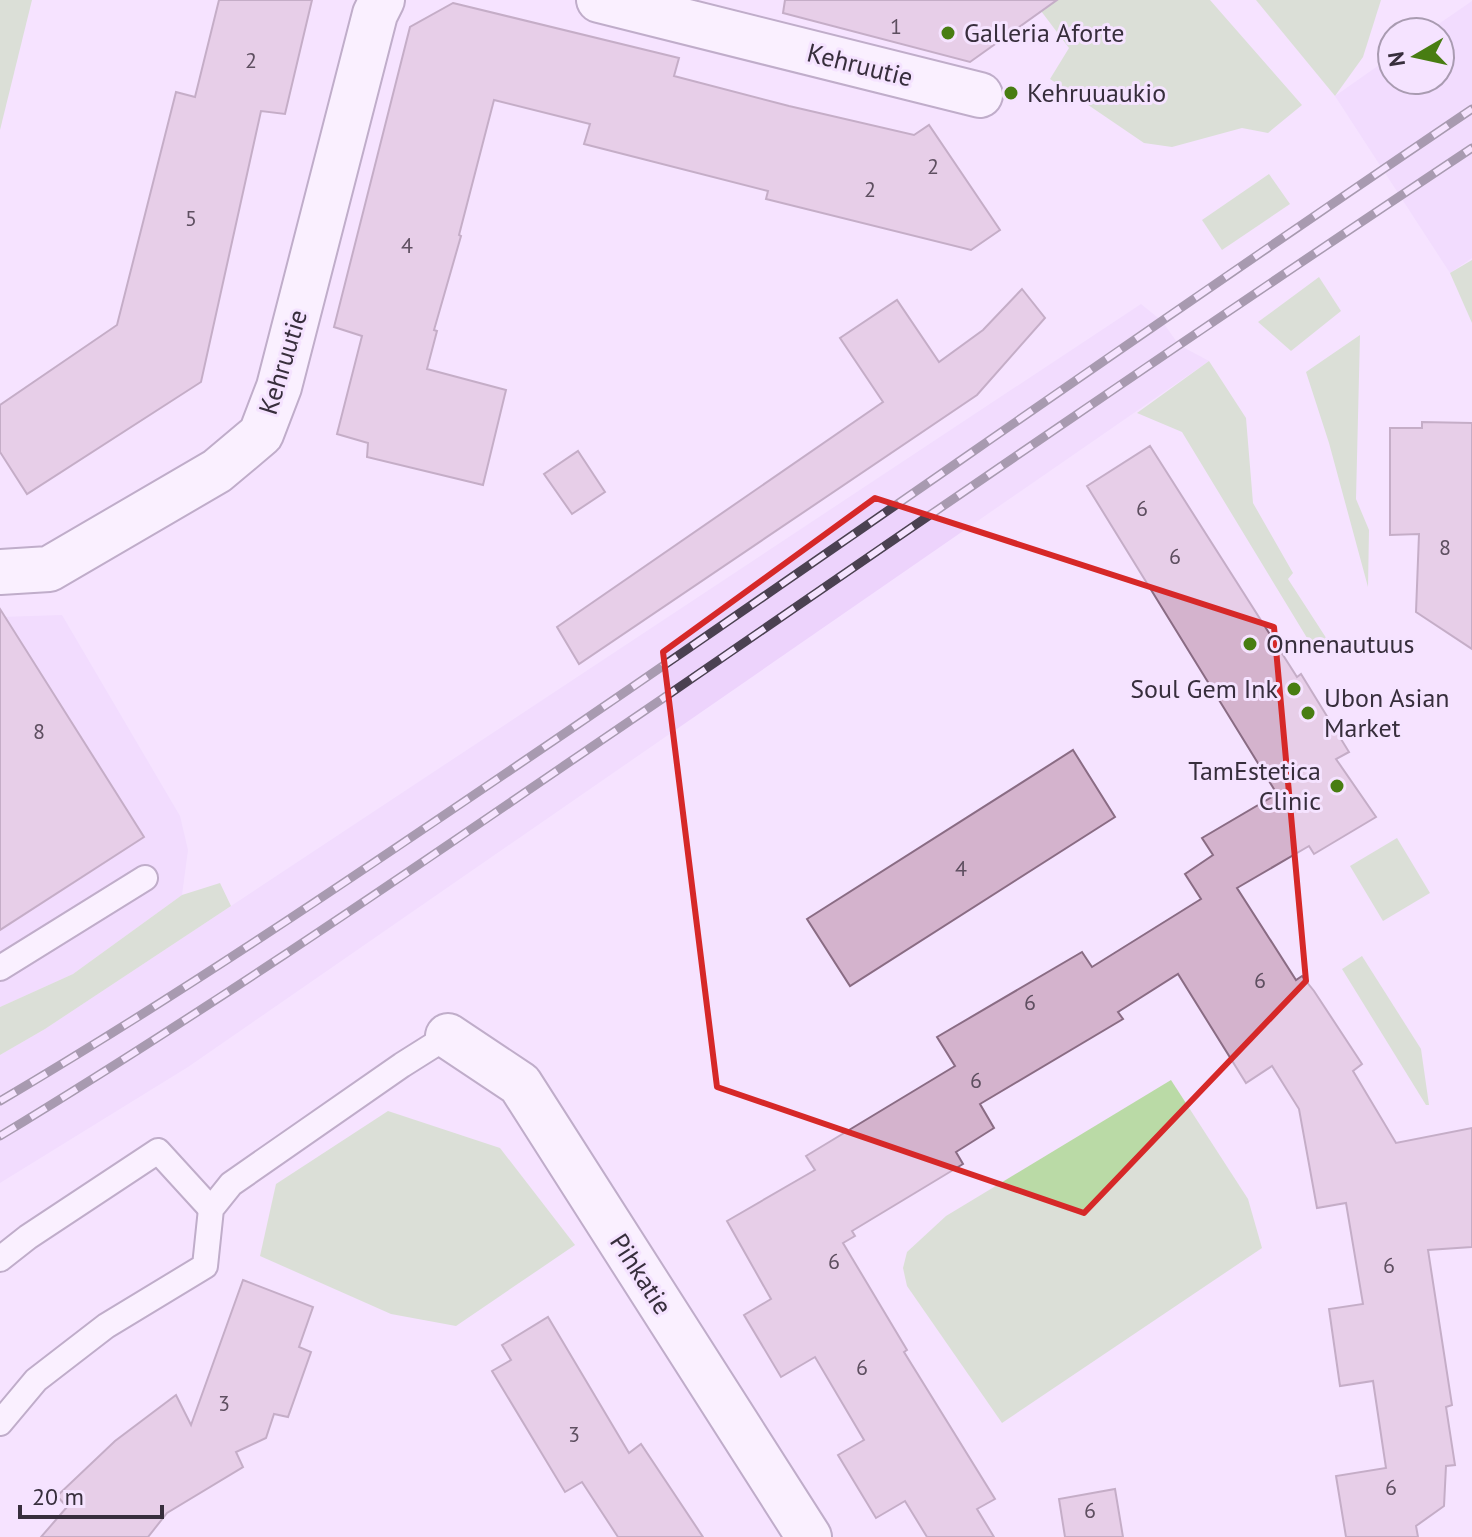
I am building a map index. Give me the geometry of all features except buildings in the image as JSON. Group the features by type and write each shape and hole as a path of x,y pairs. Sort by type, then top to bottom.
{"street":[{"name":"Kehruutie","path":"0,572 49,569 217,471 261,434 279,387 375,14 382,0"},
{"name":"Kehruutie","path":"599,0 980,95"},
{"name":"Pihkatie","path":"448,1036 520,1084 809,1537"}],"lane":[{"path":"0,968 145,878"},
{"path":"0,1423 36,1380 106,1326 205,1266 211,1209 231,1184 448,1036"},
{"path":"0,1259 158,1151 211,1209"}],"highlighted area":[{"path":"875,498 1274,627 1306,981 1084,1213 717,1087 663,652"}],"shaded area":[{"path":"1472,1 1472,258 1450,273 1335,96 1376,67 1376,96 1456,96 1456,16 1450,16"},
{"path":"1141,304 1162,321 1179,345 1209,361 188,1067 0,1183 0,1055 45,1029"},
{"path":"62,615 180,816 188,850 182,895 73,974 0,1007 0,617"}],"green space":[{"path":"0,0 32,0 0,130"},
{"path":"1057,0 1210,0 1302,105 1268,133 1242,128 1172,147 1144,143 1050,79 1069,48 1041,11"},
{"path":"1256,0 1381,0 1363,57 1335,96"},
{"path":"1269,174 1290,204 1222,250 1202,220"},
{"path":"1472,260 1472,323 1450,273"},
{"path":"1319,277 1341,311 1291,351 1258,322"},
{"path":"1360,335 1356,499 1369,530 1368,587 1329,443 1306,372"},
{"path":"1209,361 1246,418 1253,503 1293,573 1288,579 1332,647 1318,656 1182,432 1137,413"},
{"path":"1397,838 1430,893 1383,921 1350,866"},
{"path":"220,883 231,906 45,1029 0,1055 0,1007 73,974 182,895"},
{"path":"1362,956 1421,1049 1429,1105 1426,1105 1342,969"},
{"path":"1171,1080 1248,1199 1262,1248 1002,1423 907,1286 903,1268 907,1252 946,1216"},
{"path":"388,1111 500,1148 575,1245 456,1326 391,1314 260,1256 276,1184"}],"railway":[{"path":"0,1101 216,967 428,826 1472,109"},
{"path":"0,1136 334,922 1472,148"}],"place":[{"name":"Galleria Aforte","path":"948,33"},
{"name":"Kehruuaukio","path":"1011,93"},
{"name":"Onnenautuus","path":"1250,644"},
{"name":"Soul Gem Ink","path":"1294,689"},
{"name":"Ubon Asian Market","path":"1308,713"},
{"name":"TamEstetica Clinic","path":"1337,786"}]}
